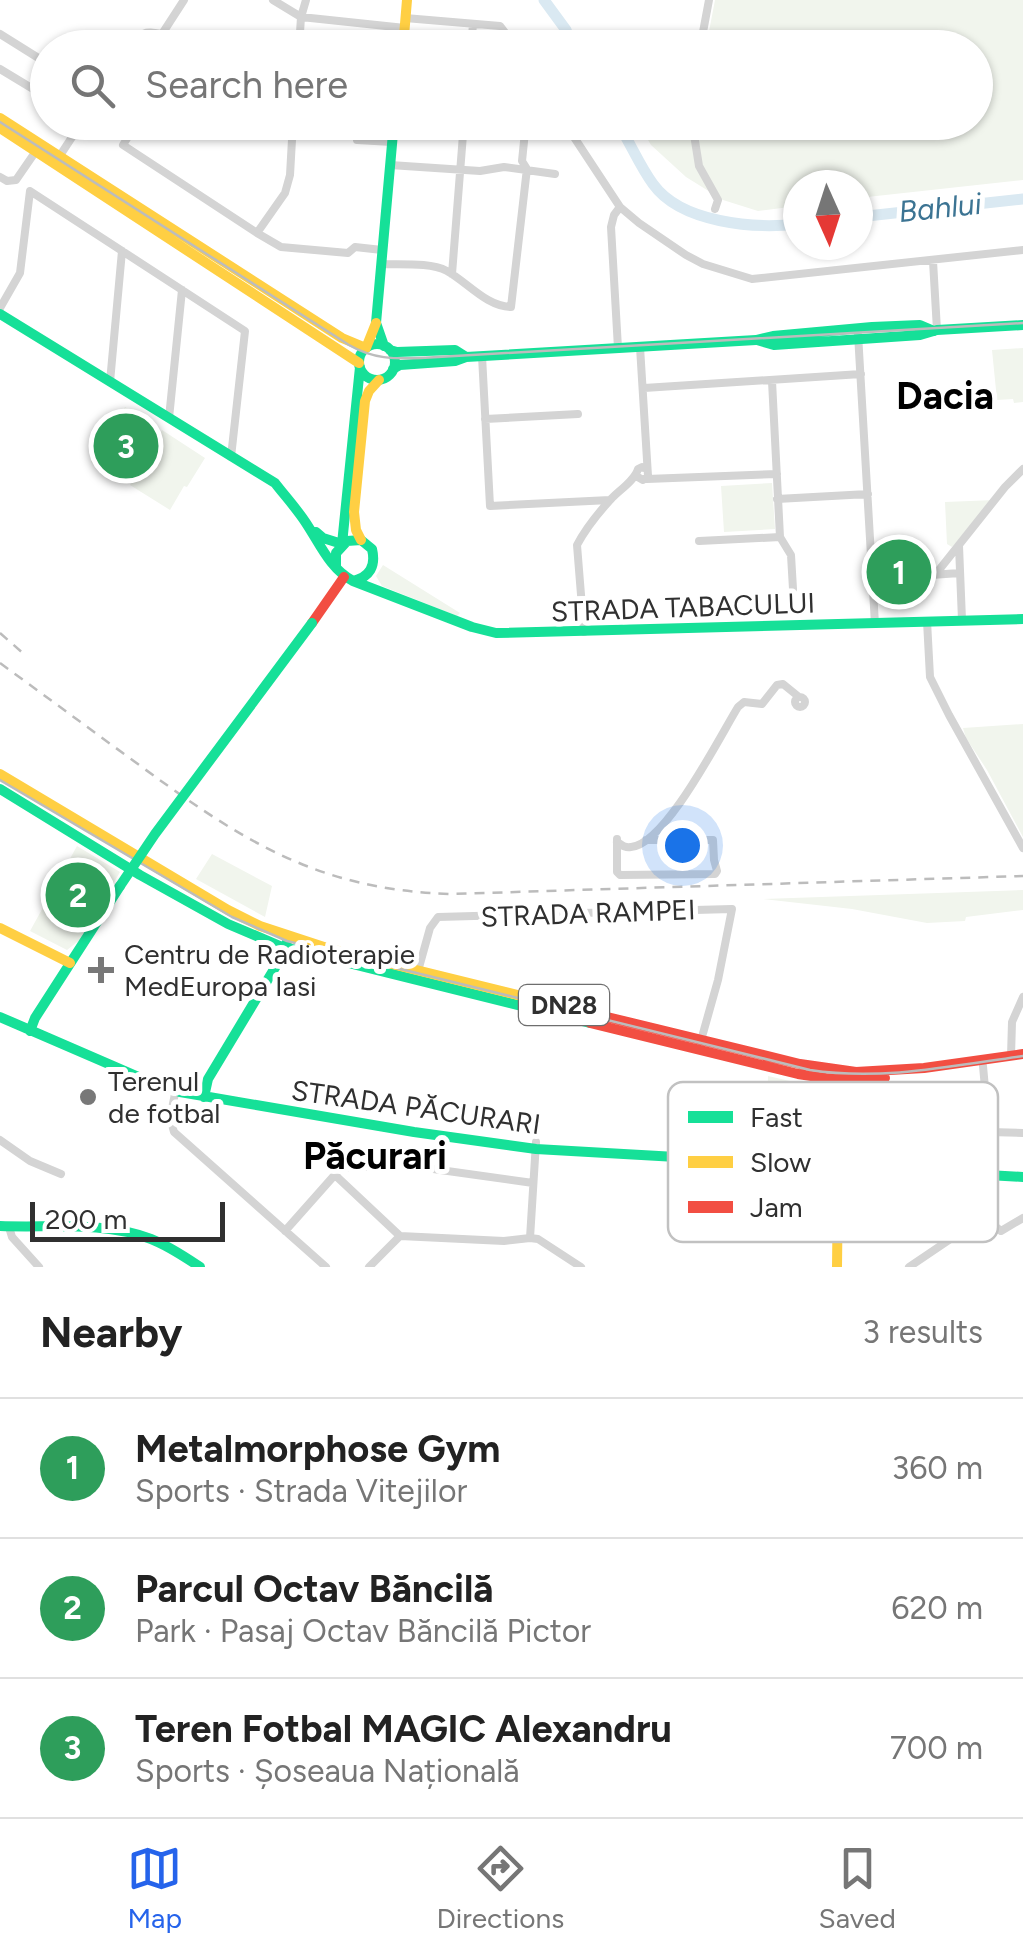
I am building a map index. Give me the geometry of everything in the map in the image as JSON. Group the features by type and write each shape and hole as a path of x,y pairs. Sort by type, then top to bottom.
{"main road":[{"path":"404,30 406,0"},
{"path":"0,118 359,365 367,377 379,380"},
{"path":"0,128 342,338 366,348 377,344 397,352 455,350 466,357"},
{"path":"336,567 347,512 360,355 374,324 392,142"},
{"path":"0,311 275,483 348,579"},
{"path":"342,338 361,338 374,324"},
{"path":"374,324 394,359 393,370"},
{"path":"382,590 371,572 374,554 356,530 354,512 365,401 379,380 400,365 773,336 858,335 872,327 920,325 936,330 1023,325"},
{"path":"299,512 319,530 330,534 338,529 347,512"},
{"path":"308,525 323,538 342,544 361,540"},
{"path":"32,1028 138,858 312,623 348,579 364,578 371,572"},
{"name":"STRADA TABACULUI","path":"348,579 490,632 1023,619"},
{"name":"DN28","path":"0,774 287,942"},
{"name":"DN28","path":"0,790 228,924 287,942 326,948 417,975 839,1076 1019,1057"},
{"path":"0,928 70,963"},
{"path":"204,1094 208,1079 287,942"},
{"name":"STRADA PĂCURARI","path":"0,1014 176,1087 204,1094 536,1145 668,1153"},
{"name":"DN28","path":"700,1044 798,1074 884,1078 983,1066 1019,1057"},
{"path":"839,1076 839,1082"},
{"name":"STRADA PĂCURARI","path":"998,1173 1023,1174"},
{"path":"5,1226 108,1228 156,1241 192,1265"},
{"path":"837,1242 837,1267"}],"street":[{"path":"165,30 184,0"},
{"path":"274,0 301,17 473,24 500,26 503,30"},
{"path":"300,30 306,0"},
{"path":"703,30 709,0"},
{"path":"472,30 473,24"},
{"path":"0,34 30,53"},
{"path":"0,69 30,87"},
{"path":"57,160 70,140"},
{"path":"126,140 123,145 281,247 348,253 355,247 382,250"},
{"path":"257,233 282,200 290,174 292,140"},
{"path":"358,140 392,142"},
{"path":"452,274 462,140"},
{"path":"381,264 439,268 500,307 511,308 526,169 522,160 524,140"},
{"path":"576,140 620,206 666,244 703,264 752,279 1023,250"},
{"path":"694,140 698,166 718,200 716,209"},
{"path":"0,176 7,181 16,180 36,151"},
{"path":"390,165 480,171 504,167 555,174"},
{"path":"0,311 20,274 30,191 246,331 230,457"},
{"path":"618,348 611,227 620,206"},
{"path":"110,382 122,251"},
{"path":"933,261 936,330"},
{"path":"169,418 182,290"},
{"path":"858,335 875,624"},
{"path":"640,347 646,474"},
{"path":"482,356 490,506 610,500"},
{"path":"644,388 861,374"},
{"path":"772,381 780,537 791,554 793,590"},
{"path":"485,419 578,414"},
{"path":"935,575 1023,468"},
{"path":"584,632 578,545 610,500 636,476 696,479 777,474"},
{"path":"778,498 868,494"},
{"path":"699,542 780,537"},
{"path":"958,546 962,620"},
{"path":"873,579 960,574"},
{"path":"926,620 930,677 1023,848"},
{"path":"644,840 713,840 715,874 620,874 617,841 628,848 637,846 688,794 738,706 744,702 762,704 776,685 783,684 799,698"},
{"name":"STRADA RAMPEI","path":"417,975 430,928 438,917 732,909 700,1044"},
{"path":"1019,1057 1012,1022 1023,996"},
{"path":"983,1066 984,1082"},
{"path":"176,1087 170,1118 174,1132 326,1267"},
{"path":"998,1133 1023,1134"},
{"path":"0,1141 30,1162 61,1174"},
{"path":"530,1238 536,1145"},
{"path":"285,1230 335,1174 348,1167 364,1169 382,1162 533,1184"},
{"path":"335,1174 400,1236 504,1241 530,1238 581,1267"},
{"path":"998,1228 1023,1218"},
{"path":"5,1226 39,1267"},
{"path":"368,1267 400,1236"},
{"path":"908,1267 946,1242"}],"shaded area":[{"path":"715,0 1023,0 1023,180 873,196 873,170 783,170 783,208 758,211 723,200 686,177 648,140 993,140 993,30 709,30"},
{"path":"1023,348 1023,402 997,400 992,350"},
{"path":"125,407 160,430 126,484 91,462"},
{"path":"162,430 205,458 170,510 130,485 144,462 149,464 144,460"},
{"path":"772,483 775,529 724,532 721,486"},
{"path":"995,500 952,547 947,544 945,502"},
{"path":"383,565 460,613 457,616 382,586 376,576"},
{"path":"1023,724 1023,837 963,728"},
{"path":"77,846 120,872 81,939 67,950 30,931"},
{"path":"212,854 272,886 265,917 196,879"},
{"path":"1023,890 1023,910 966,917 965,921 927,923 763,899"},
{"path":"768,1076 794,1082 768,1082"}],"waterway":[{"name":"Bahlui","path":"544,0 566,30"},
{"name":"Bahlui","path":"627,140 653,184 681,207 740,224 783,224"},
{"name":"Bahlui","path":"873,215 1023,199"}],"tram line":[{"path":"0,122 349,345 375,356 421,358 1023,323"},
{"path":"0,780 232,917 287,941 810,1070 890,1073 1023,1056"}],"railway":[{"path":"0,633 24,654"},
{"path":"0,663 243,835 317,870 358,882 451,894 1023,876"}],"traffic: fast":[{"path":"384,346 376,323 392,140"},
{"path":"0,314 275,483 332,563 345,576 353,581 364,577 373,561 372,549 361,540 347,541 336,553 336,567"},
{"path":"393,369 466,357 756,340 872,327 920,325 934,331"},
{"path":"757,340 774,345 1023,325"},
{"path":"377,344 389,350 395,362 389,374 377,380 365,374 359,362 365,350 377,344"},
{"path":"390,350 455,350 466,357"},
{"path":"316,532 342,544 360,367"},
{"path":"353,581 496,633 1023,619"},
{"path":"120,886 312,623"},
{"path":"0,789 140,875 228,924 280,946 590,1023"},
{"path":"30,1031 120,886"},
{"path":"204,1097 208,1079 287,942"},
{"path":"0,1017 180,1092 536,1149 668,1157"},
{"path":"998,1176 1023,1177"},
{"path":"0,1226 133,1233 164,1245 200,1267"}],"traffic: slow":[{"path":"404,30 407,0"},
{"path":"0,118 30,137"},
{"path":"0,128 359,363"},
{"path":"34,140 342,338 366,348 376,323"},
{"path":"361,540 354,512 365,401 379,380"},
{"path":"0,774 260,926 327,948 599,1015"},
{"path":"0,928 70,963"},
{"path":"843,1076 847,1082"},
{"path":"837,1242 837,1267"}],"traffic: jam":[{"path":"312,623 344,577"},
{"path":"599,1015 800,1064 856,1072 924,1068 1023,1054"},
{"path":"590,1023 798,1074 831,1079 885,1078"}],"place":[{"name":"Teren Fotbal MAGIC Alexandru","path":"126,446"},
{"name":"Metalmorphose Gym","path":"899,572"},
{"name":"Parcul Octav Băncilă","path":"78,895"},
{"name":"Centru de Radioterapie MedEuropa Iasi","path":"101,970"},
{"name":"Terenul de fotbal","path":"88,1097"}],"district":[{"name":"Dacia","path":"945,396"},
{"name":"Păcurari","path":"375,1156"}]}
